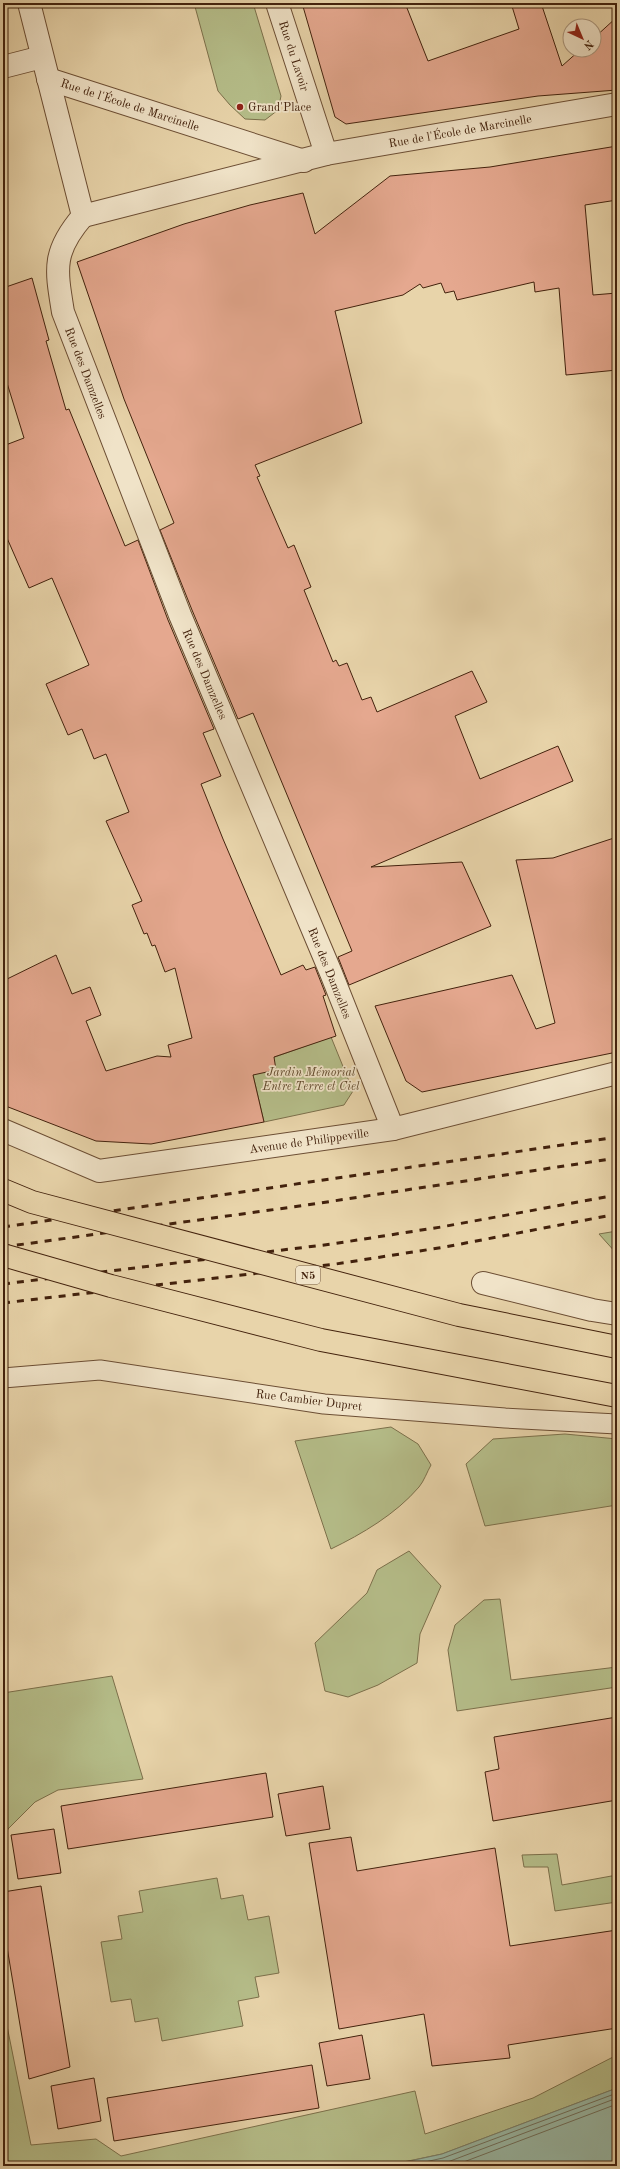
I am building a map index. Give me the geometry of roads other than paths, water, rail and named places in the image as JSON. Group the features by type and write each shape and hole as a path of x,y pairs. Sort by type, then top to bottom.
{"main road":[{"name":"N5","path":"3,1190 32,1202 459,1315 617,1347"},
{"path":"3,1256 119,1288 321,1340 617,1396"}],"street":[{"path":"29,3 82,216"},
{"name":"Rue du Lavoir","path":"277,3 326,154"},
{"path":"3,67 42,57"},
{"name":"Rue de l'École de Marcinelle","path":"48,79 304,161"},
{"name":"Rue de l'École de Marcinelle","path":"82,216 304,161 326,154 617,104"},
{"name":"Rue des Damzelles","path":"82,216 71,230 60,251 57,275 63,312 180,615 331,973 393,1129"},
{"name":"Avenue de Philippeville","path":"3,1130 99,1171 393,1129 617,1073"},
{"path":"483,1283 592,1310 617,1314"}],"lane":[{"name":"Rue Cambier Dupret","path":"3,1378 100,1370 324,1404 505,1418 617,1424"}],"water":[{"path":"617,2088 617,2166 387,2166 442,2154"}],"railway":[{"path":"3,1227 617,1137"},
{"path":"3,1247 307,1205 617,1158"},
{"path":"3,1284 332,1244 441,1227 617,1195"},
{"path":"3,1303 336,1264 445,1247 617,1214"}],"place":[{"name":"Grand'Place","path":"240,107"}],"park label":[{"name":"Jardin Mémorial Entre Terre et Ciel","path":"311,1079"}]}
